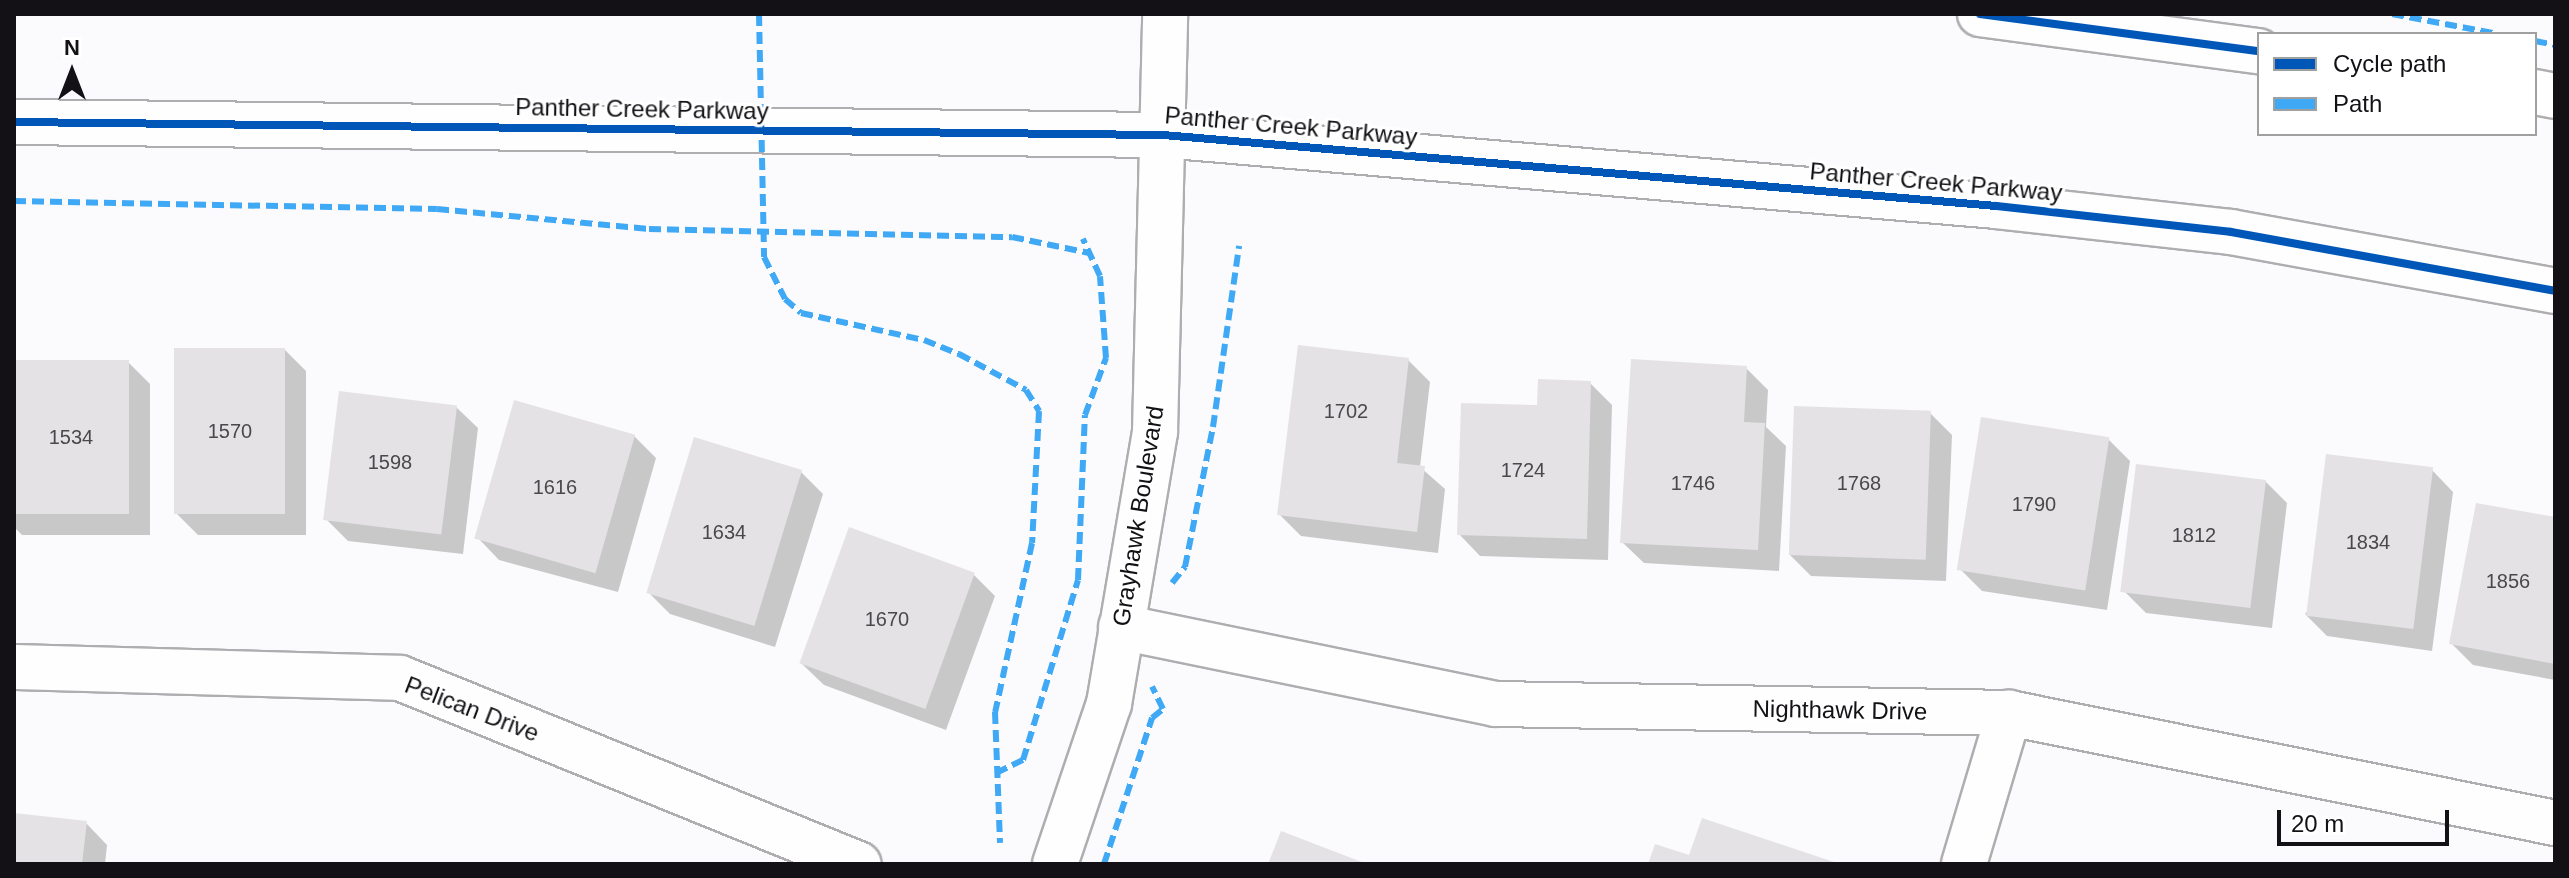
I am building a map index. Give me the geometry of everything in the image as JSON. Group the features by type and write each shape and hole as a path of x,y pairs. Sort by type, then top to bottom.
{"street":[{"name":"Grayhawk Boulevard","path":"1055,864 1109,704 1155,432 1165,14"},
{"path":"1980,14 2257,51"},
{"name":"Panther Creek Parkway","path":"14,122 1163,135 1996,206 2231,232 2555,291"},
{"name":"Nighthawk Drive","path":"1121,627 1495,704 2009,713 2555,823"},
{"name":"Pelican Drive","path":"14,667 400,678 859,864"},
{"path":"1964,864 2009,713"}],"building":[{"path":"1298,345 1409,358 1397,463 1425,466 1417,532 1277,515"},
{"path":"174,348 285,348 285,514 174,514"},
{"path":"1631,359 1747,366 1744,422 1765,423 1758,550 1620,543"},
{"path":"14,360 129,360 129,514 14,514"},
{"path":"1538,379 1591,381 1587,539 1457,535 1461,403 1537,405"},
{"path":"339,391 457,406 441,535 323,520"},
{"path":"514,400 635,435 595,573 474,538"},
{"path":"1794,406 1931,411 1926,560 1789,555"},
{"path":"1981,417 2109,437 2085,590 1957,570"},
{"path":"694,437 802,470 754,626 646,593"},
{"path":"2326,454 2433,467 2413,629 2306,616"},
{"path":"2136,464 2266,480 2250,608 2120,592"},
{"path":"2476,503 2555,517 2555,664 2449,644"},
{"path":"849,527 975,573 925,709 799,663"},
{"path":"14,813 87,821 82,864 14,864"},
{"path":"1702,818 1837,864 1648,864 1655,844 1689,855"},
{"path":"1281,831 1367,864 1268,864"}],"marked path":[{"path":"759,14 764,257 785,299 801,313 924,340 959,354 1026,390 1039,411 1032,543 995,712 1000,843"},
{"path":"2392,14 2487,32"},
{"path":"2537,41 2555,45"},
{"path":"14,201 437,209 649,229 1012,237 1089,253"},
{"path":"996,773 1023,760 1078,580 1085,415 1106,358 1100,276 1083,239"},
{"path":"1172,583 1185,567 1213,427 1239,246"},
{"path":"1104,864 1152,718 1163,709 1152,686"}],"cycle path":[{"path":"1980,14 2257,51"},
{"path":"14,122 1163,135 1996,206 2231,232 2555,291"}]}
